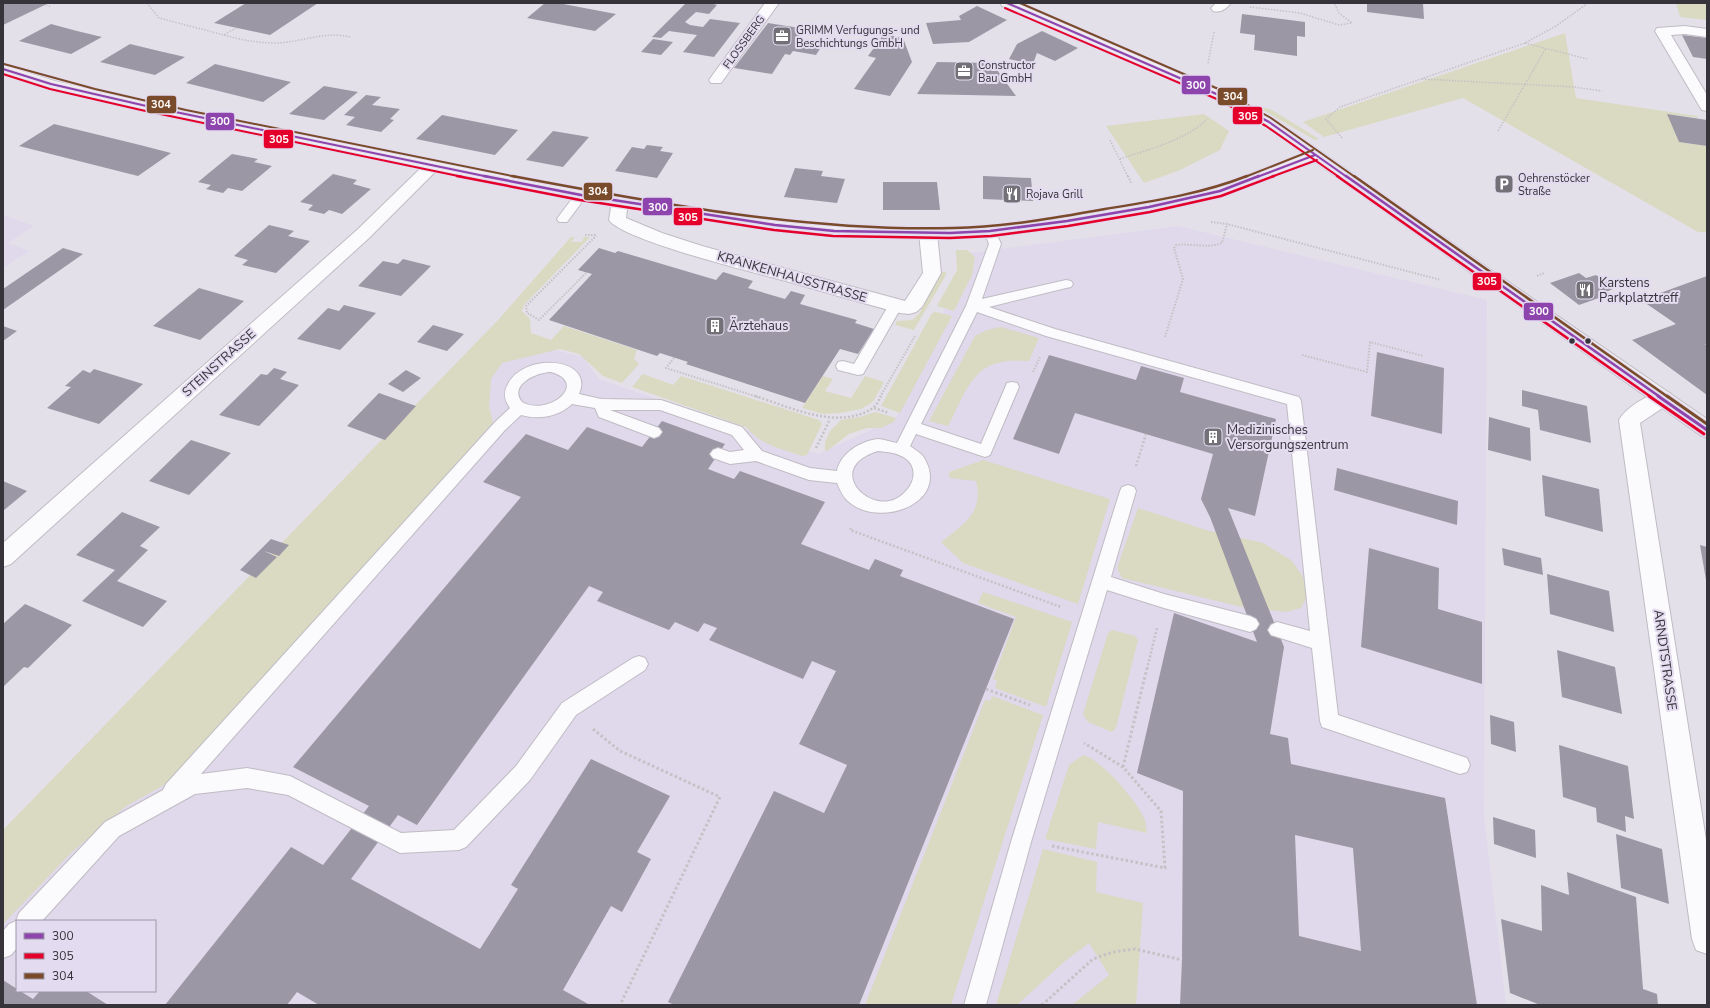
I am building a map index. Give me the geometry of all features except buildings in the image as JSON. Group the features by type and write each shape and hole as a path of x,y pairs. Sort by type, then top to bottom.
{"street":[{"name":"FLOSSBERG","path":"716,80 772,3"},
{"path":"1007,3 1221,96 1269,122 1707,430"},
{"path":"1707,33 1685,30 1662,31 1707,106"},
{"path":"3,69 51,84 142,106 432,166 582,195 804,228 834,231 928,234 990,231 1067,221 1149,207 1220,191 1315,155"},
{"name":"STEINSTRASSE","path":"3,557 363,234 432,166"},
{"path":"617,220 620,201"},
{"name":"KRANKENHAUSSTRASSE","path":"617,220 681,245 895,306 909,308 915,303 932,273 928,234"},
{"name":"ARNDTSTRASSE","path":"1663,398 1645,408 1629,420 1707,940"}],"lane":[{"path":"563,219 582,195"},
{"path":"901,449 973,306 995,244 990,231"},
{"path":"973,306 1066,284"},
{"path":"843,366 858,370 895,306"},
{"path":"973,306 1051,333 1294,401 1329,722 1460,765"},
{"path":"540,368 558,368 573,376 575,390 570,398 558,408 547,411 528,412 519,408 511,398 511,390 520,377 540,368"},
{"path":"912,427 985,450 1012,387"},
{"path":"570,398 601,404 661,405 737,431 757,456"},
{"path":"601,404 604,414 654,432"},
{"path":"164,801 500,426 519,408"},
{"path":"884,445 901,449 912,455 920,464 923,474 922,484 916,494 906,502 893,506 879,506 866,503 854,497 847,488 844,478 845,468 849,460 857,453 867,448 884,445"},
{"path":"718,454 730,458 757,456 809,474 844,478"},
{"path":"975,1005 1021,842 1128,491"},
{"path":"1101,581 1164,601 1250,624"},
{"path":"1277,630 1320,642"},
{"path":"28,920 112,829 193,786 247,778 290,786 400,844 459,840 523,773 569,709 639,664"},
{"path":"3,947 16,933"}],"path":[{"path":"147,3 159,18 244,41 277,43 336,34 351,37"},
{"path":"1189,82 1207,69 1222,5 1302,13 1346,26 1352,23 1339,13 1334,6 1334,3"},
{"path":"1347,144 1326,119 1340,107 1525,43 1556,26 1588,3"},
{"path":"46,5 51,6"},
{"path":"224,35 236,28"},
{"path":"1525,43 1588,59"},
{"path":"1498,131 1546,48"},
{"path":"1419,79 1574,87 1602,91"},
{"path":"1110,140 1120,159 1180,136 1204,123 1209,117"},
{"path":"586,273 539,320 527,314 526,306 596,236 617,220"},
{"path":"1204,221 1227,224 1442,280"},
{"path":"1157,362 1183,279 1174,248 1176,245 1186,244 1215,247 1222,243 1227,224"},
{"path":"1012,387 1026,387 1051,333"},
{"path":"1302,355 1367,372 1370,342 1423,356"},
{"path":"1128,491 1146,434"},
{"path":"866,503 850,530 1090,617"},
{"path":"1123,767 1164,601"},
{"path":"986,689 1058,721 1123,767 1161,811 1165,868 1042,844 1021,842"},
{"path":"569,709 620,751 720,797 620,1005"},
{"path":"1042,1005 1093,959 1113,952 1135,949 1182,960"}],"shaded area":[{"path":"3,215 34,226 8,243 29,251 3,268"},
{"path":"1178,226 1487,300 1484,815 1506,1005 3,1005 3,856 488,343 538,346 583,357 599,379 818,454 895,419 970,253"}],"green space":[{"path":"1676,3 1707,3 1707,20 1680,17"},
{"path":"1565,33 1576,98 1697,116 1698,118 1668,114 1679,142 1707,146 1707,232 1698,232 1463,98 1324,137 1303,122"},
{"path":"1254,105 1272,110 1319,139 1315,140"},
{"path":"1204,114 1229,131 1220,150 1180,170 1144,183 1106,126"},
{"path":"571,237 574,237 572,242 582,242 584,237 590,237 524,305 522,311 530,319 531,333 551,340 564,326 637,350 634,359 639,364 622,383 603,376 579,354 560,349 502,363 491,379 489,407 493,422 189,771 125,807 72,852 3,924 3,830 499,319"},
{"path":"956,250 967,250 975,257 972,275 954,311 937,306 957,270"},
{"path":"942,272 946,272 946,275 914,330 895,325 897,321 912,320 919,314"},
{"path":"936,312 952,316 900,413 881,406 932,313"},
{"path":"1001,327 1039,338 1029,361 996,363 985,368 976,376 969,386 948,426 929,421 975,336 987,330"},
{"path":"643,374 673,385 681,376 819,420 822,424 807,455 802,456 771,446 758,438 746,427 632,387"},
{"path":"823,376 833,379 825,391 851,398 865,376 884,382 873,402 861,409 840,413 823,414 802,408"},
{"path":"875,412 896,418 894,422 881,428 867,428 849,434 827,451 825,450 825,442 830,431 841,420 860,417"},
{"path":"983,460 1110,499 1078,604 963,563 941,542 964,524 970,517 977,502 978,492 976,481 949,478 949,472"},
{"path":"1138,508 1206,530 1263,543 1291,560 1302,575 1308,595 1301,608 1286,612 1242,607 1122,578 1117,568"},
{"path":"983,592 1072,622 1046,707 995,688 997,681 993,679 1016,617 978,603"},
{"path":"1112,630 1135,636 1138,640 1116,728 1112,732 1088,722 1083,714 1108,633"},
{"path":"992,696 1043,715 951,1005 865,1005 985,700 990,701"},
{"path":"1083,755 1091,758 1109,772 1126,791 1144,818 1147,833 1098,822 1096,849 1045,839 1069,765"},
{"path":"1043,849 1097,862 1096,892 1143,903 1136,1005 1072,1005 1109,975 1089,943 1065,961 1017,1005 996,1005"}],"transit line":[{"name":"300","path":"1007,3 1221,96 1269,122 1707,430"},
{"name":"304","path":"1020,3 1223,91 1271,118 1707,424"},
{"name":"305","path":"1005,8 1219,100 1266,126 1704,434"},
{"name":"304","path":"4,64 140,100 487,171 715,210 851,226 885,228 954,228 1031,221 1069,215 1163,199 1205,190 1243,178 1313,150"},
{"name":"300","path":"3,69 51,84 142,105 432,166 581,195 775,225 834,231 950,233 990,231 1067,221 1149,207 1220,191 1315,155"},
{"name":"305","path":"3,74 50,89 141,110 431,171 580,200 774,230 833,236 950,238 991,236 1068,226 1150,212 1221,196 1317,160"}],"place":[{"name":"GRIMM Verfugungs- und Beschichtungs GmbH","path":"782,36"},
{"name":"Constructor Bau GmbH","path":"964,71"},
{"name":"Oehrenstöcker Straße","path":"1504,184"},
{"name":"Rojava Grill","path":"1012,194"},
{"name":"Karstens Parkplatztreff","path":"1585,290"},
{"name":"Ärztehaus","path":"715,326"},
{"name":"Medizinisches Versorgungszentrum","path":"1213,437"}]}
